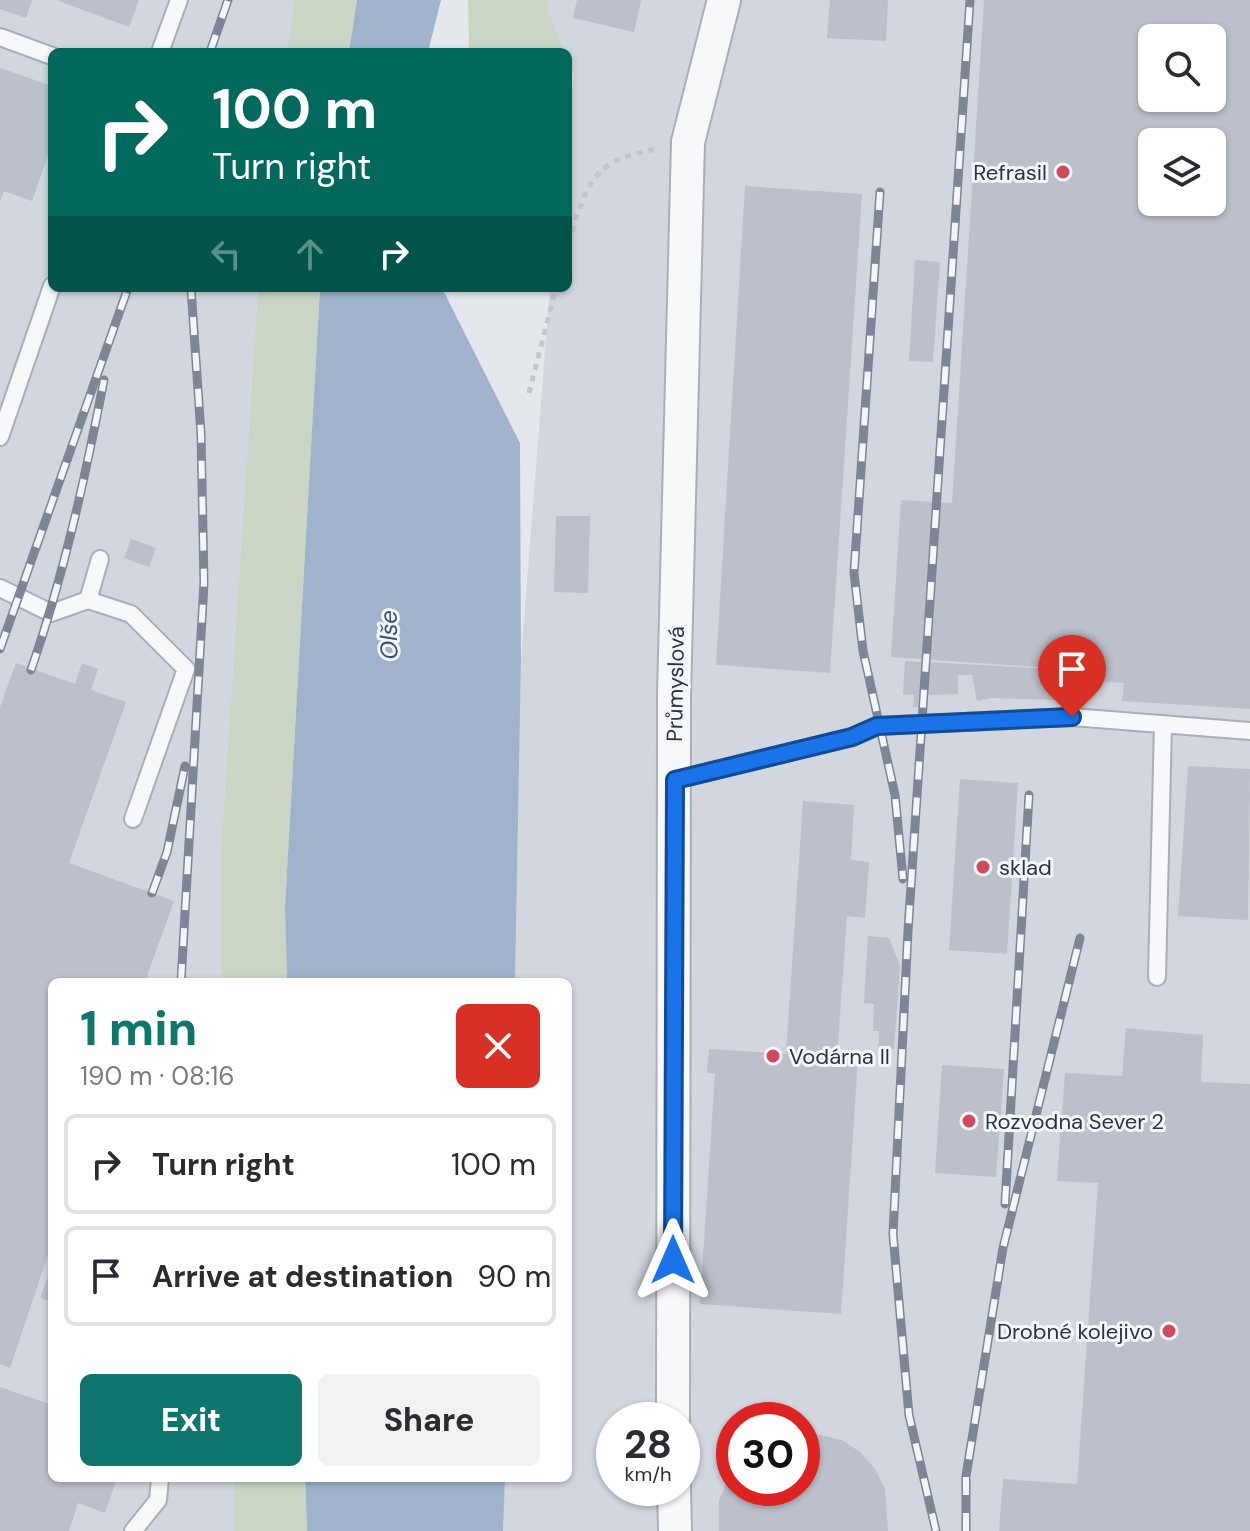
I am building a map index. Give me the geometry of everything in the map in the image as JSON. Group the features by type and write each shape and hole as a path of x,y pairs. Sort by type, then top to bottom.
{"street":[{"name":"Průmyslová","path":"673,1402 674,696 688,142 724,0"},
{"path":"674,1506 675,1531"}],"lane":[{"path":"161,48 179,0"},
{"path":"0,37 48,55"},
{"path":"0,437 50,292"},
{"path":"88,600 100,559"},
{"path":"0,588 51,613 88,600 131,614 186,669 133,819"},
{"path":"675,780 852,737 877,726 1072,717 1250,731"},
{"path":"1157,977 1163,724"},
{"path":"133,1531 158,1500 160,1482"}],"path":[{"path":"572,231 589,181 620,156 688,142"},
{"path":"529,393 555,292"}],"shaded area":[{"path":"0,0 294,0 288,48 48,48 48,292 258,292 221,847 221,978 48,978 48,1482 234,1482 234,1531 0,1531"},
{"path":"549,0 1250,0 1250,1531 503,1531 505,1482 572,1482 572,978 515,978 521,659 550,292 572,292 572,48 563,48 547,7"}],"green space":[{"path":"294,0 357,0 350,48 288,48"},
{"path":"468,0 549,0 547,7 563,48 469,48"},
{"path":"258,292 320,292 285,907 287,978 221,978 221,847"},
{"path":"234,1482 305,1482 307,1531 234,1531"}],"water":[{"path":"357,0 441,0 429,48 350,48"},
{"name":"Olše","path":"320,292 444,292 520,443 521,659 515,978 287,978 285,907"},
{"path":"305,1482 505,1482 503,1531 307,1531"}],"building":[{"path":"0,0 32,0 26,18 0,9"},
{"path":"56,0 139,0 129,27"},
{"path":"577,0 641,0 634,32 573,18"},
{"path":"830,0 888,0 886,41 827,38"},
{"path":"984,0 1250,0 1250,709 1122,701 1124,683 1082,680 1082,688 1062,686 1063,700 991,698 977,701 972,675 958,675 958,694 926,695 926,707 913,707 914,695 903,694 905,661 1110,672 891,657 901,500 952,503"},
{"path":"0,68 48,85 48,155 32,201 4,191 0,202"},
{"path":"745,186 862,194 830,673 716,665"},
{"path":"915,260 940,262 933,362 909,361"},
{"path":"556,516 590,516 588,593 554,592"},
{"path":"131,539 156,548 149,567 124,558"},
{"path":"16,663 75,684 82,663 98,669 91,690 126,702 69,863 174,901 146,978 48,978 48,1255 10,1368 0,1364 0,707"},
{"path":"1188,766 1250,769 1248,920 1178,916"},
{"name":"sklad","path":"960,779 1018,783 1007,954 949,950"},
{"name":"Vodárna II","path":"803,801 854,805 851,860 869,862 865,918 847,916 837,1058 858,1059 841,1314 700,1304 715,1073 707,1073 709,1049 786,1054"},
{"path":"868,936 889,938 900,965 894,1049 878,1048 879,1031 873,1031 874,1004 864,1003"},
{"name":"Drobné kolejivo","path":"1126,1028 1203,1035 1201,1082 1250,1084 1250,1531 999,1531 1003,1479 1077,1484 1098,1183 1057,1181 1065,1073 1122,1076"},
{"name":"Rozvodna Sever 2","path":"942,1065 1004,1069 996,1177 935,1173"},
{"path":"48,1277 48,1301 40,1298"},
{"path":"0,1387 48,1404 48,1482 116,1482 105,1513 78,1503 69,1531 0,1531"},
{"path":"820,1435 842,1440 860,1452 875,1469 885,1489 888,1531 719,1531 719,1506 820,1506"}],"railway":[{"path":"211,48 228,0"},
{"path":"936,1531 909,1415 893,1234 908,931 970,0"},
{"path":"880,192 854,573 863,651 895,795 903,879"},
{"path":"0,649 127,292"},
{"path":"181,978 204,583 201,434 191,292"},
{"path":"31,670 73,526 104,380"},
{"path":"152,893 167,852 185,766"},
{"path":"1005,1204 1029,795"},
{"path":"966,1531 966,1476 1003,1248 1080,938"}],"place":[{"name":"Refrasil","path":"1063,172"},
{"name":"sklad","path":"983,867"},
{"name":"Vodárna II","path":"773,1056"},
{"name":"Rozvodna Sever 2","path":"969,1121"},
{"name":"Drobné kolejivo","path":"1169,1331"}],"route":[{"path":"673,1260 675,780 852,737 877,726 1072,717"}]}
